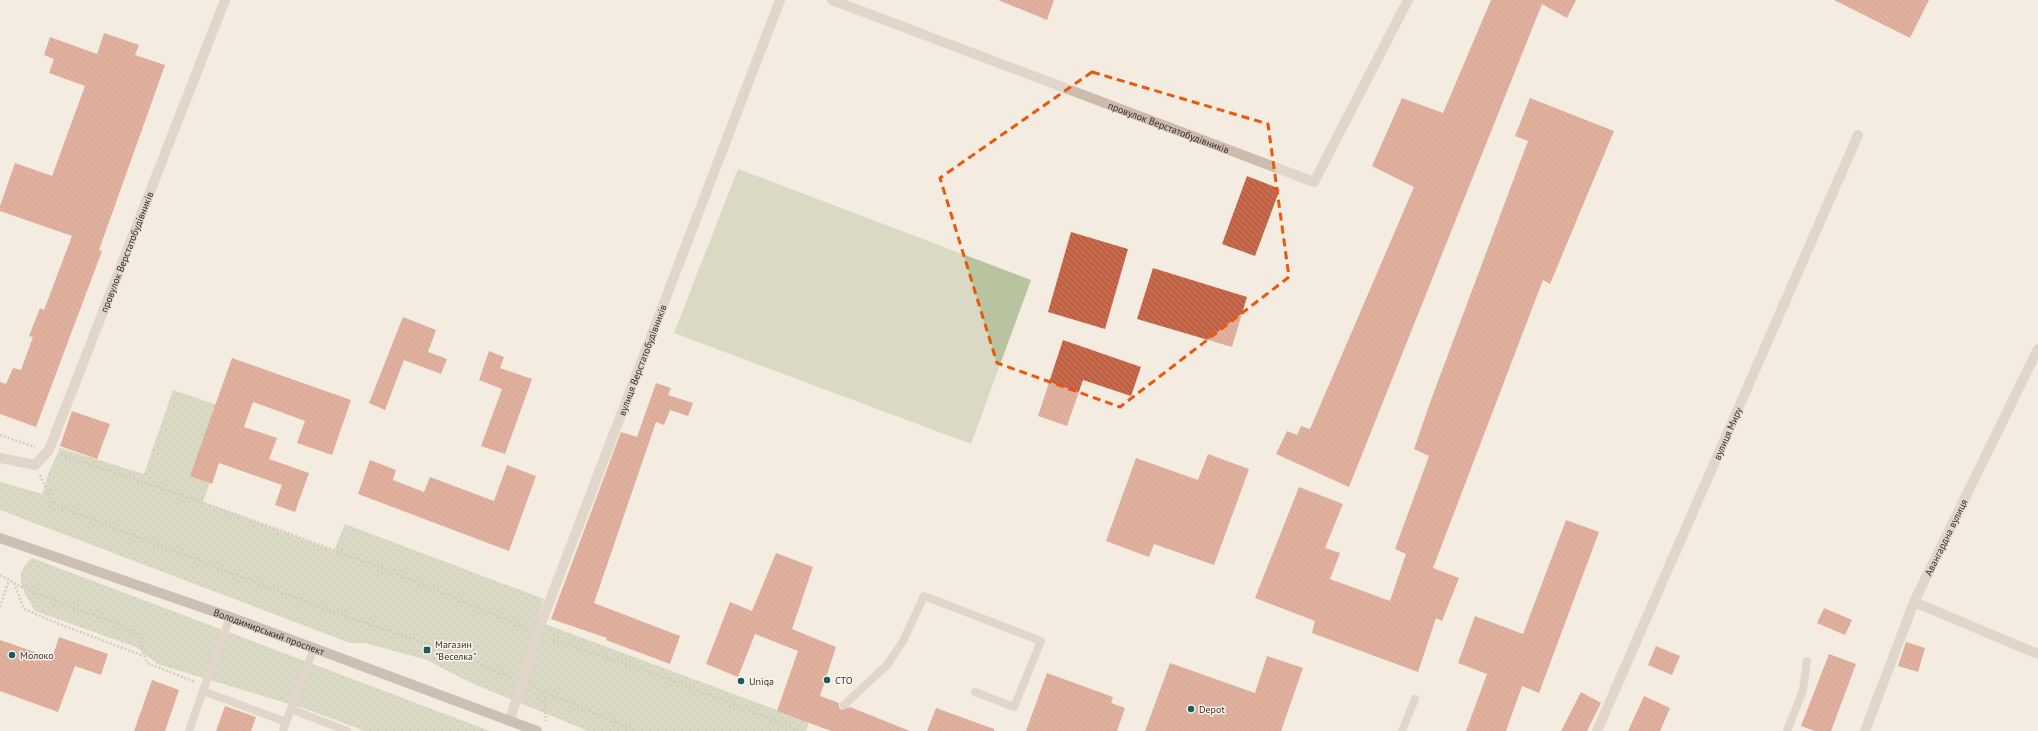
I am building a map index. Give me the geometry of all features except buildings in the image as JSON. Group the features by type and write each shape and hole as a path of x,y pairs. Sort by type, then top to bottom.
{"main road":[{"name":"Володимирський проспект","path":"0,538 314,648 537,731"}],"street":[{"name":"провулок Верстатобудівників","path":"37,464 49,450 225,0"},
{"name":"вулиця Верстатобудівників","path":"509,720 523,682 537,634 780,0"},
{"name":"провулок Верстатобудівників","path":"832,0 1314,182 1408,0"},
{"name":"вулиця Миру","path":"1596,731 1858,135"},
{"name":"Авангардна вулиця","path":"1865,731 1914,602 2038,349"},
{"path":"0,458 34,465 37,464"},
{"path":"1914,602 2038,654"}],"lane":[{"path":"844,705 887,665 903,641 924,596 1041,641 1014,707 975,692"},
{"path":"189,731 230,618"},
{"path":"283,731 314,648"},
{"path":"1790,730 1802,690 1807,661"},
{"path":"204,688 286,722"},
{"path":"1402,731 1415,699"},
{"path":"291,709 347,731"}],"path":[{"path":"0,435 31,446 49,450 245,517 448,594 537,634 657,674 800,731"},
{"path":"31,446 40,478 51,502 70,511 317,606 448,652 523,682 636,731"},
{"path":"0,575 30,591 126,627 138,637 147,663 204,688"},
{"path":"0,607 10,580"},
{"path":"14,582 24,609 59,624 145,656"},
{"path":"544,692 546,724"}],"highlighted area":[{"path":"1092,72 1268,124 1289,277 1120,407 997,363 940,178"}],"green space":[{"path":"738,169 1031,280 971,444 674,333"},
{"path":"173,390 235,411 203,502 334,551 345,524 544,599 537,621 809,722 806,731 588,731 469,682 427,660 365,643 350,643 0,510 0,482 42,494 49,472 60,448 144,474"},
{"path":"32,558 490,731 365,731 309,710 157,664 136,647 35,611 24,590 21,577 22,571 26,564"}],"place":[{"name":"Магазин \"Веселка\"","path":"427,650"},
{"name":"Молоко","path":"12,655"},
{"name":"СТО","path":"827,680"},
{"name":"Uniqa","path":"741,681"},
{"name":"Depot","path":"1191,709"}]}
